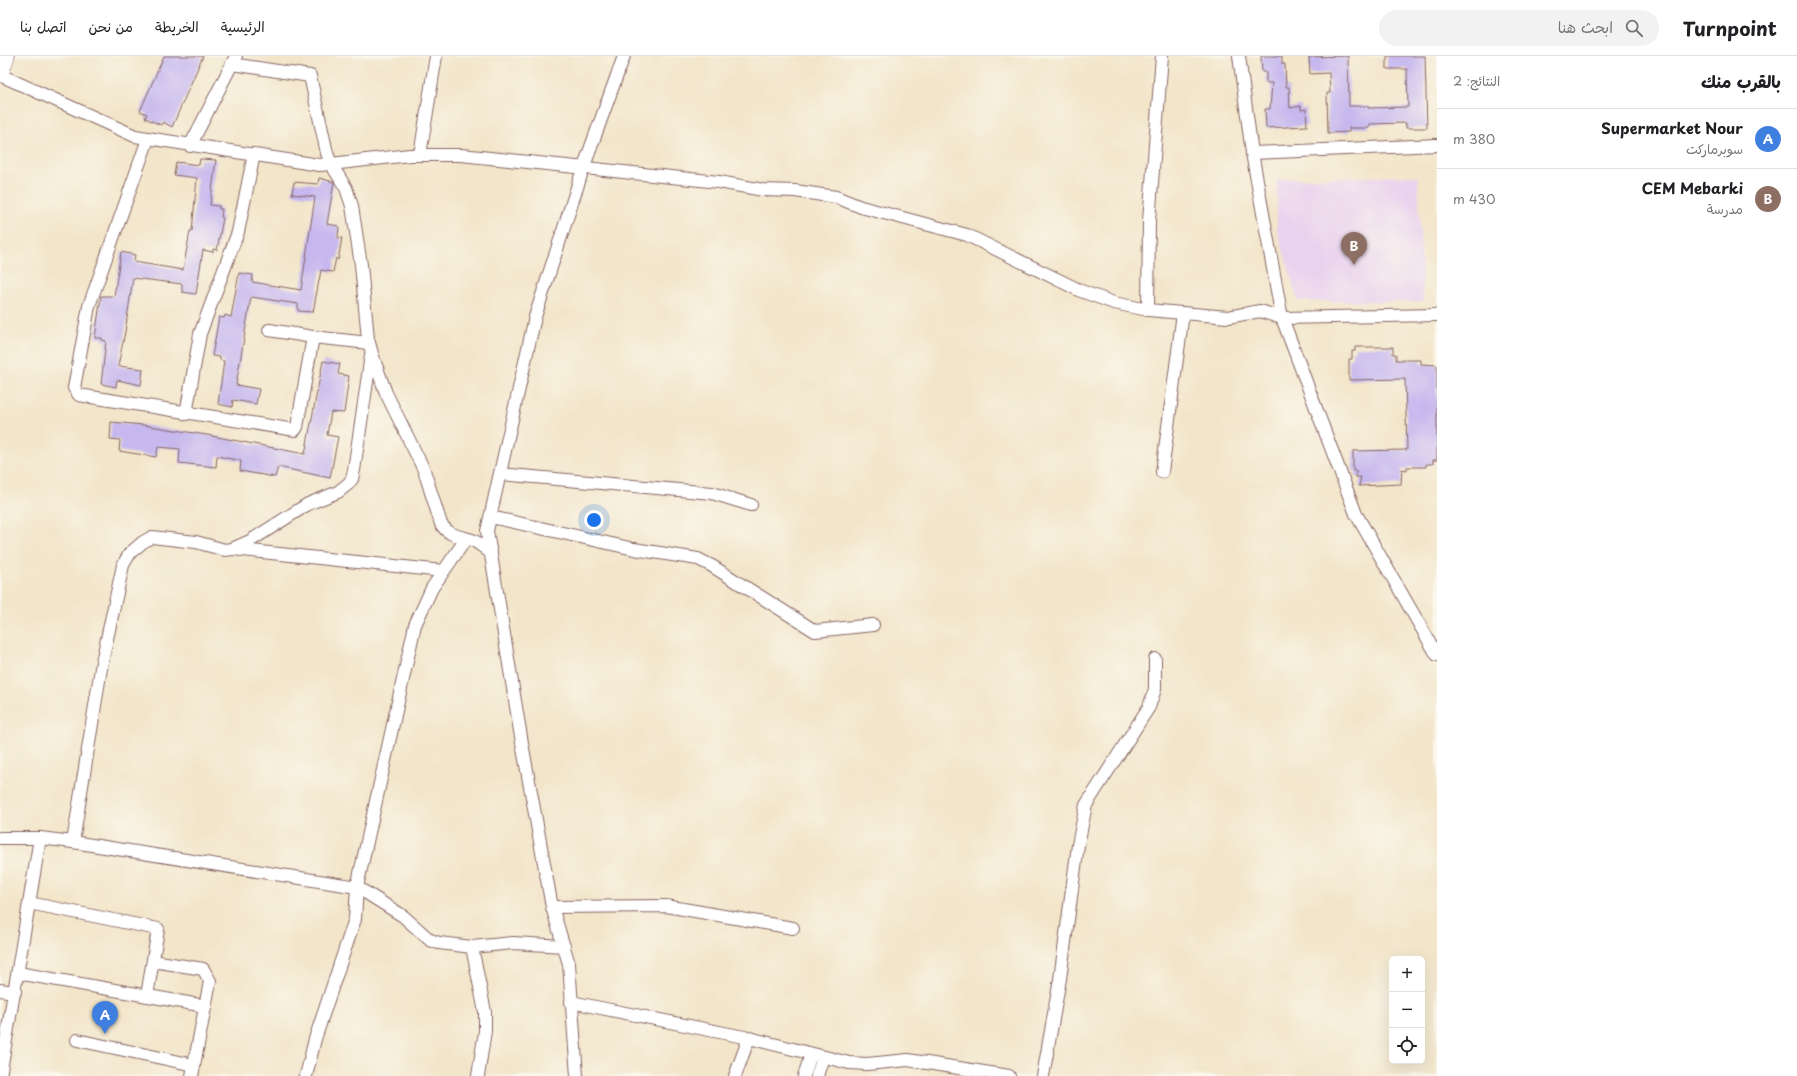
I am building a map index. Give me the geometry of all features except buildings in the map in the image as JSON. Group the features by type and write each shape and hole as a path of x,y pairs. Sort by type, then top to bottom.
{"main road":[{"path":"0,75 6,56"}],"street":[{"path":"420,155 436,56"},
{"path":"577,1076 569,964 552,907 522,743 487,531 535,317 583,169 624,56"},
{"path":"1148,310 1149,221 1162,56"},
{"path":"1240,56 1252,153 1282,318 1356,514 1437,654"},
{"path":"190,146 234,60 304,74 311,77 327,153 331,164 346,188 352,206 371,347 386,393 424,470 441,524 450,534 469,539 491,553"},
{"path":"0,75 135,136 190,146 254,154 318,165 420,155 461,155 583,169 719,182 763,190 795,191 836,197 861,207 967,235 1081,291 1114,303 1148,310 1228,317 1260,311 1282,318 1437,314"},
{"path":"148,139 89,306 74,388 79,395 186,414 295,430 297,427 313,337"},
{"path":"1252,153 1437,145"},
{"path":"186,414 200,334 238,232 254,154"},
{"path":"1162,472 1183,313"},
{"path":"269,330 371,347"},
{"path":"232,549 250,541 308,504 338,492 348,484 354,470 371,347"},
{"path":"500,474 712,493 751,505"},
{"path":"490,517 634,549 698,559 712,566 815,631 873,625"},
{"path":"306,1076 315,1039 355,919 357,887 415,625 432,588 443,571 469,539 487,531"},
{"path":"72,842 102,662 125,560 143,542 152,537 196,542 224,550 232,549 443,571"},
{"path":"1043,1076 1060,979 1078,845 1086,805 1152,702 1155,689 1155,659"},
{"path":"0,838 40,838 72,842 357,887 403,916 430,940 439,943 472,947 513,943 564,946"},
{"path":"0,1076 40,838"},
{"path":"29,903 158,929 147,996"},
{"path":"552,907 666,906 793,928"},
{"path":"472,947 485,1012 485,1031 478,1076"},
{"path":"77,1040 193,1070 210,981 204,969 153,961"},
{"path":"18,973 205,1006"},
{"path":"0,990 15,992"},
{"path":"571,1002 749,1038 849,1063 867,1064 908,1060 1009,1076"},
{"path":"735,1076 749,1038"},
{"path":"804,1076 811,1054"},
{"path":"817,1076 823,1057"}],"shaded area":[{"path":"1418,176 1423,302 1298,301 1277,229 1277,179"}],"place":[{"name":"CEM Mebarki","path":"1354,265"},
{"name":"Supermarket Nour","path":"105,1034"}]}
